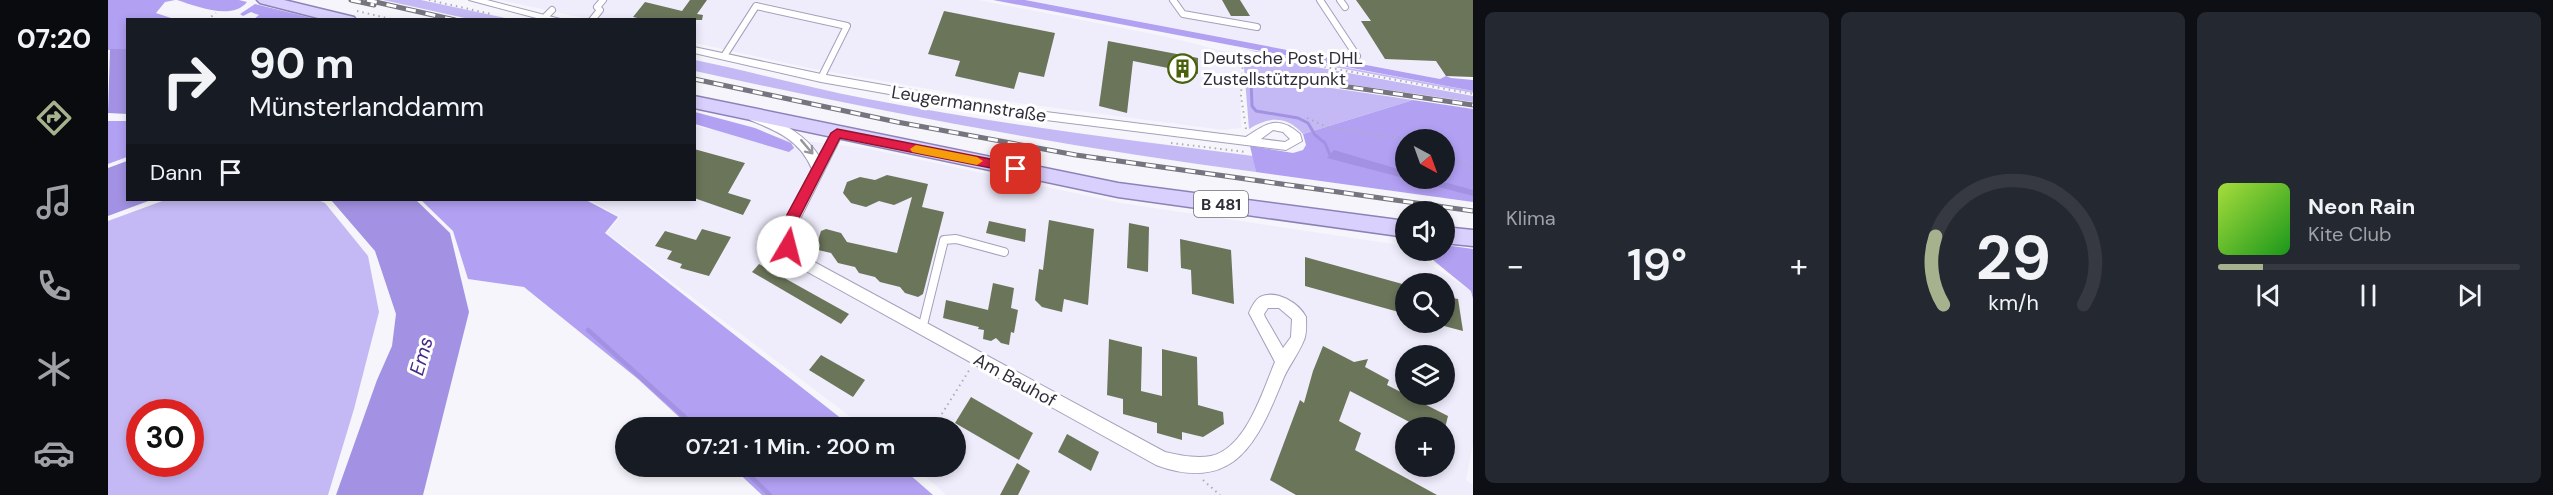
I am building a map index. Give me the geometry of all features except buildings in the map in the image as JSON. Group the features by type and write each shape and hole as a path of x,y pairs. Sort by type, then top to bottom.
{"main road":[{"path":"264,0 340,18"},
{"name":"B 481","path":"696,102 1118,190 1395,228"},
{"path":"1455,236 1473,238"}],"street":[{"path":"474,0 549,13 556,18"},
{"name":"Leugermannstraße","path":"696,50 821,78 1014,112 1245,147"},
{"path":"749,115 786,130 803,141 813,153 819,170"},
{"name":"Am Bauhof","path":"837,133 787,231 788,247 806,266 1162,459 1188,466 1214,465 1234,455 1245,443 1283,361"}],"lane":[{"path":"594,18 600,10 597,7 603,0"},
{"path":"1173,0 1183,14 1257,27"},
{"path":"1320,0 1357,56"},
{"path":"1340,0 1345,7"},
{"path":"724,56 756,6 847,26 821,78"},
{"path":"922,329 944,240 956,239 1004,252"}],"path":[{"path":"429,0 494,14"},
{"path":"210,18 216,13"},
{"path":"1245,147 1241,62 1246,56 1260,55 1473,94"},
{"path":"1307,118 1329,128 1395,137"},
{"path":"1455,160 1473,168"},
{"path":"940,417 977,359"},
{"path":"1188,466 1220,495"}],"shaded area":[{"path":"108,0 175,0 165,2 156,13 171,18 126,18 126,49 108,50"},
{"path":"177,0 247,2 232,11 223,11"},
{"path":"383,0 421,0 505,18 464,18"},
{"path":"500,0 979,0 1163,36 1240,55 1241,128 1223,130 981,98 814,69 696,43 696,18 583,18"},
{"path":"993,0 1025,0 1440,79 1446,76 1473,80 1473,91"},
{"path":"1026,0 1473,0 1473,77 1446,76 1441,79"},
{"path":"255,4 312,18 255,18 259,15 251,12 243,16 240,14"},
{"path":"1245,49 1473,91 1473,93 1260,53"},
{"path":"1257,56 1473,96 1473,102 1290,76 1291,82 1413,100 1303,134 1290,124 1277,120 1263,122 1249,129 1244,67 1248,59"},
{"path":"696,60 846,95 916,108 1253,156 1256,172 1044,140 835,101 696,71"},
{"path":"1413,100 1473,109 1473,202 1256,172 1250,146 1293,153 1303,150 1306,145 1303,134"},
{"path":"696,112 755,128 791,143 794,148 789,152 696,124"},
{"path":"108,121 126,121 126,157 108,164"},
{"path":"696,127 870,149 1121,203 1395,244 1395,261 1425,261 1443,273 1395,273 1395,333 1455,333 1455,281 1471,291 1473,300 1473,444 1466,480 1473,485 1473,495 946,495 926,477 966,477 966,417 851,417 607,233 620,217 592,201 696,201"},
{"path":"162,201 320,201 325,203 368,256 379,312 354,409 328,495 108,495 108,221"},
{"path":"422,201 588,201 618,217 605,233 839,417 679,417 638,379 524,287 468,279 453,231"},
{"path":"1455,246 1473,249 1473,299 1471,291 1455,278 1455,273 1449,273 1434,261 1455,261"},
{"path":"743,477 912,477 933,495 762,495"}],"water":[{"path":"110,49 126,49 126,114 108,113"},
{"path":"1334,150 1395,168 1395,176 1327,158"},
{"path":"126,161 126,201 148,201 108,216 108,168"},
{"path":"1455,185 1473,190 1473,196 1446,189 1455,189"},
{"name":"Ems","path":"332,201 417,201 450,233 469,312 423,495 336,495 377,380 392,346 396,314 375,251"}],"waterway":[{"path":"1251,79 1252,106 1256,111 1298,118 1308,123 1315,135 1325,143 1330,155 1335,156"},
{"path":"588,330 685,417"},
{"path":"751,477 770,495"}],"railway":[{"path":"351,0 374,5"},
{"path":"367,0 446,18"},
{"path":"696,79 897,122 1076,155 1473,211"},
{"path":"1294,79 1473,105"}],"slow traffic":[{"path":"916,149 977,161"}],"place":[{"name":"Deutsche Post DHL Zustellstützpunkt","path":"1182,68"}],"route":[{"path":"788,247 789,224 837,133 1016,169"}]}
